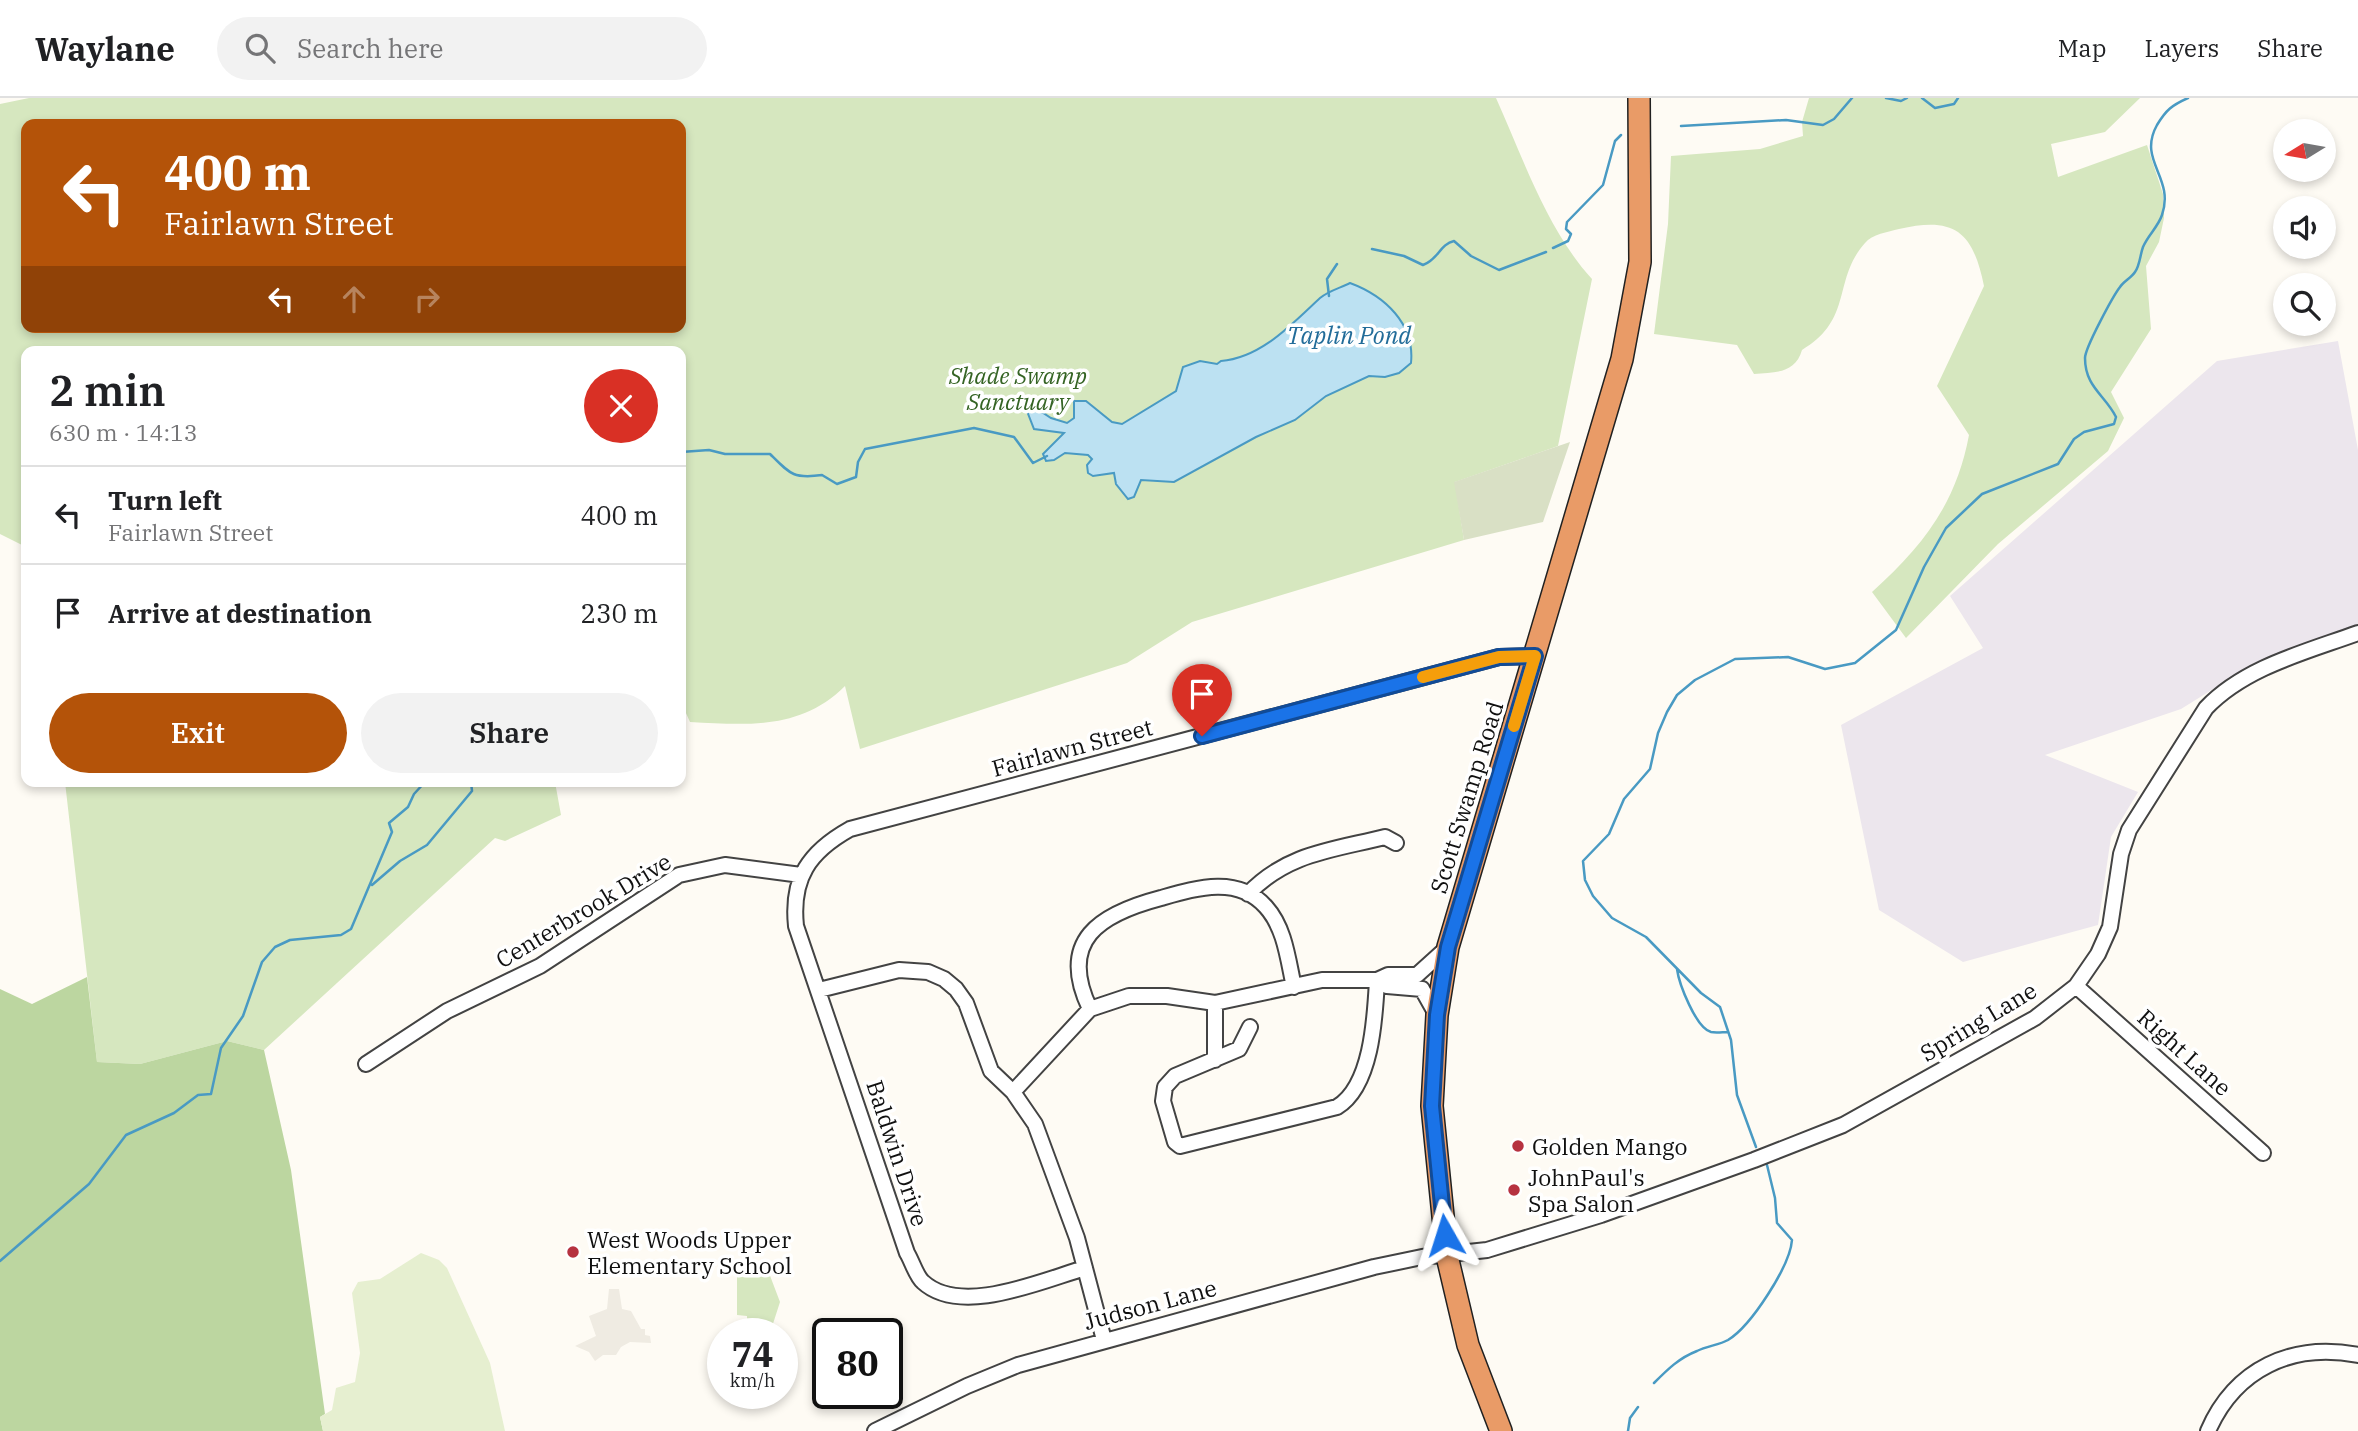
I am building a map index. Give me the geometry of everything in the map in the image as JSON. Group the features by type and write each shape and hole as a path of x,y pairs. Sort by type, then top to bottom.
{"highway":[{"name":"Scott Swamp Road","path":"1500,1431 1468,1345 1447,1256 1432,1106 1437,1015 1448,947 1612,404 1627,337 1640,262 1639,98"}],"street":[{"name":"Spring Lane","path":"1447,1256 1487,1250 1601,1215 1843,1125 2035,1018 2076,986 2098,954 2110,927 2121,854 2129,830 2206,708 2220,693 2248,676 2358,633"},
{"name":"Fairlawn Street","path":"801,875 823,844 850,829 1499,657 1535,656"},
{"path":"1248,894 1273,870 1298,858 1385,837 1396,843"},
{"name":"Centerbrook Drive","path":"366,1064 447,1011 540,966 679,875 725,865 801,875"},
{"name":"Baldwin Drive","path":"801,875 793,900 796,926 820,990 907,1253 923,1282 953,1296 985,1297 1085,1268"},
{"path":"1090,1009 1083,994 1079,967 1086,942 1102,920 1125,907 1200,887 1223,886 1248,894 1265,905 1278,925 1294,987"},
{"path":"1013,1092 1090,1009 1129,996 1167,996 1215,1003 1322,980 1377,980 1388,975 1417,975 1448,947"},
{"path":"820,990 900,970 928,972 944,979 966,1003 991,1071 1013,1092 1035,1125 1068,1209 1104,1340"},
{"path":"1377,980 1387,986 1422,989 1437,1015"},
{"path":"1250,1027 1239,1049 1175,1076 1165,1087 1163,1101 1175,1142 1180,1146 1337,1107 1353,1095 1363,1069 1373,1026 1377,980"},
{"name":"Right Lane","path":"2076,986 2263,1153"},
{"path":"1215,1003 1215,1060"},
{"name":"Judson Lane","path":"876,1431 995,1374 1104,1340 1374,1267 1447,1256"},
{"path":"2208,1431 2230,1392 2255,1371 2305,1353 2323,1351 2358,1355"}],"shaded area":[{"path":"2338,341 2358,450 2358,626 2247,668 2181,709 2045,755 2138,792 2111,837 2098,925 1963,962 1879,910 1841,725 1983,648 1950,596 2217,361"},
{"path":"609,1289 619,1289 622,1309 631,1311 641,1329 645,1329 645,1335 650,1336 651,1343 630,1342 621,1347 616,1355 603,1355 595,1361 589,1352 575,1346 596,1336 589,1316 607,1309"}],"green space":[{"name":"Shade Swamp Sanctuary","path":"29,98 1496,98 1549,216 1576,260 1592,279 1558,446 1455,482 1464,540 1192,622 1127,663 860,749 845,686 810,711 773,722 690,722 686,713 686,346 21,346 21,544 0,534 0,104"},
{"path":"1809,98 2140,98 2105,132 2051,144 2058,177 2147,145 2163,194 2164,218 2159,242 2146,266 2151,329 2111,392 2124,418 2108,451 1998,544 1906,638 1872,592 1907,558 1935,522 1956,482 1963,460 1969,435 1937,386 1984,286 1974,252 1967,241 1948,227 1934,225 1899,229 1872,237 1855,257 1829,325 1802,350 1795,364 1783,370 1754,374 1737,345 1654,334 1668,224 1671,156 1760,149 1803,136 1802,122"},
{"path":"1570,442 1543,522 1464,540 1454,482"},
{"path":"66,787 556,787 561,815 505,841 495,838 264,1050 227,1041 140,1064 97,1062"},
{"path":"87,977 97,1062 140,1064 227,1041 264,1050 291,1170 325,1414 320,1417 323,1431 0,1431 0,989 32,1004"},
{"path":"421,1253 439,1260 447,1268 490,1363 505,1431 323,1431 320,1417 332,1410 336,1388 355,1382 360,1353 352,1293 358,1282 380,1279"},
{"path":"737,1262 769,1273 780,1302 775,1318 747,1318 737,1315"}],"water":[{"name":"Taplin Pond","path":"1350,283 1375,295 1403,324 1411,349 1411,363 1399,373 1385,377 1369,376 1326,396 1295,420 1256,437 1174,482 1141,480 1134,497 1128,499 1116,484 1114,473 1093,476 1088,473 1087,465 1092,459 1088,455 1065,453 1054,460 1046,461 1043,454 1064,433 1034,429 1027,411 1031,405 1051,418 1067,423 1074,418 1074,401 1086,401 1112,422 1122,424 1176,391 1183,367 1200,361 1217,364 1263,347 1323,296"}],"waterway":[{"path":"1681,126 1786,120 1823,125 1834,119 1852,98"},
{"path":"1886,98 1901,101 1907,98"},
{"path":"1922,98 1935,108 1954,104 1958,98"},
{"path":"1756,1147 1737,1095 1731,1040 1720,1007 1701,993 1646,937 1612,918 1593,896 1585,880 1583,861 1609,834 1624,799 1650,769 1658,733 1667,712 1677,695 1695,680 1735,659 1788,657 1825,669 1855,663 1896,630 1924,567 1946,528 1982,494 2058,464 2074,439 2084,432 2114,424 2116,417 2112,409 2088,376 2086,352 2116,292 2137,269 2143,247 2162,215 2164,190 2153,159 2152,138 2157,125 2167,112 2188,98"},
{"path":"1553,248 1568,241 1571,234 1566,229 1567,222 1603,185 1615,141 1621,135"},
{"path":"1372,249 1404,256 1423,265 1432,260 1445,245 1454,241 1471,256 1499,270 1546,252"},
{"path":"1329,296 1327,279 1337,264"},
{"path":"686,452 709,450 725,454 770,454 793,474 822,475 837,484 856,477 858,462 865,449 974,428 1014,437 1033,463 1047,456"},
{"path":"0,1261 89,1184 126,1135 174,1113 198,1095 211,1094 221,1048 243,1016 262,962 275,947 290,940 341,935 351,929 392,832 389,823 408,807 420,787"},
{"path":"372,885 400,861 427,845 472,791 472,787"},
{"path":"1677,969 1681,985 1700,1023 1711,1032 1728,1032"},
{"path":"1654,1383 1685,1357 1724,1342 1737,1333 1758,1309 1777,1279 1792,1240 1777,1223 1775,1198 1767,1165"},
{"path":"1628,1431 1630,1418 1638,1407"}],"slow traffic":[{"path":"1423,677 1499,657 1535,656 1514,726"}],"place":[{"name":"Golden Mango","path":"1518,1146"},
{"name":"JohnPaul's Spa Salon","path":"1514,1190"},
{"name":"West Woods Upper Elementary School","path":"573,1252"}],"route":[{"path":"1202,736 1499,657 1535,656 1448,947 1437,1015 1432,1106 1445,1235"}]}
